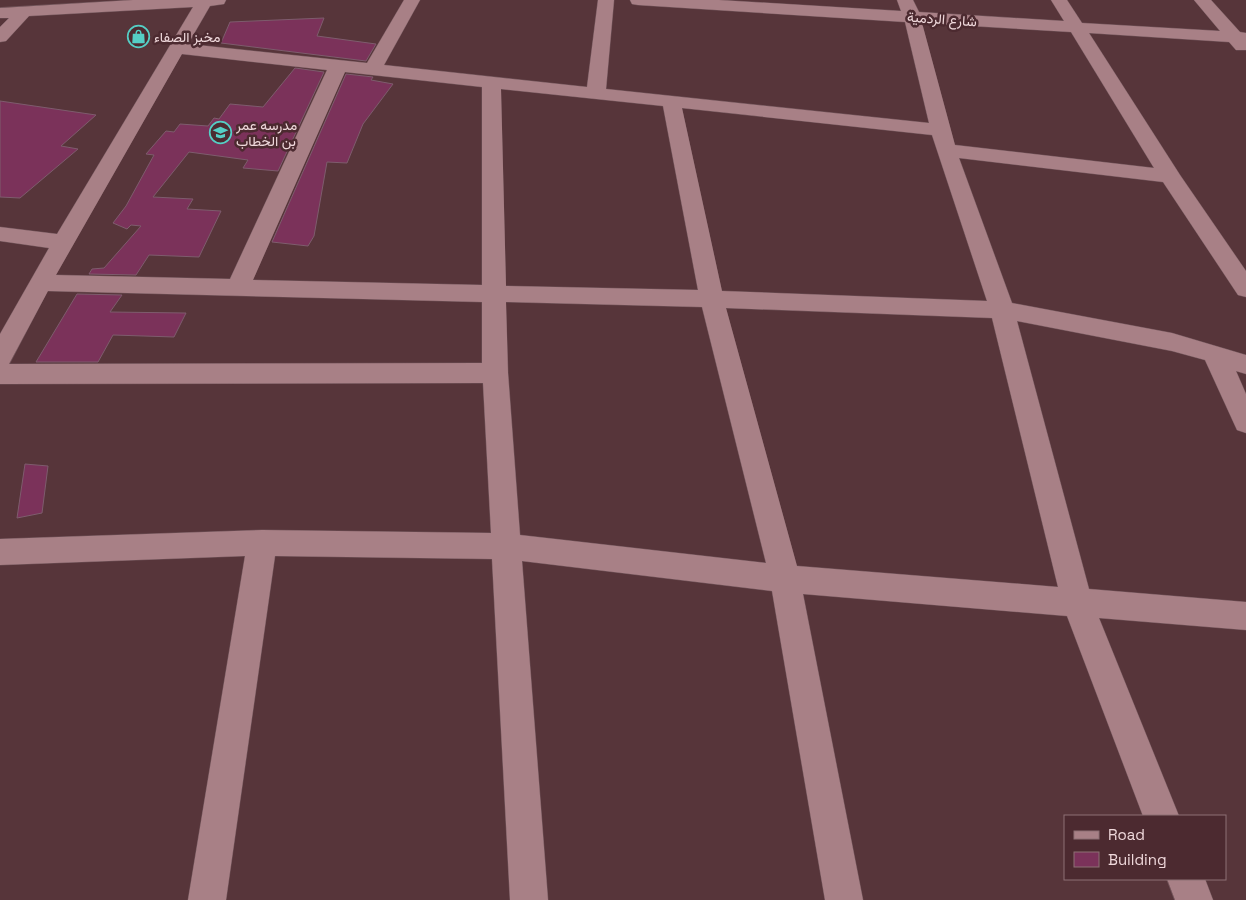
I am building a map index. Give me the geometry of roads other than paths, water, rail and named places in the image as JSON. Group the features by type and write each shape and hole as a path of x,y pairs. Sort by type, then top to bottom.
{"street":[{"path":"0,13 119,3 209,0"},
{"path":"0,357 63,242 178,48 209,0"},
{"path":"372,71 412,0"},
{"path":"596,92 606,0"},
{"name":"شارع الردمية","path":"638,0 909,8 1077,28 1242,42"},
{"path":"1059,0 1170,176 1240,268 1246,289"},
{"path":"1202,0 1242,42"},
{"path":"909,8 943,140 1002,310 1077,602 1161,815"},
{"path":"0,37 24,12"},
{"path":"178,48 372,71 671,100 1170,176"},
{"path":"237,289 338,66"},
{"path":"491,82 495,373 529,900"},
{"path":"671,100 712,299 785,579 844,900"},
{"path":"0,234 63,242"},
{"path":"40,283 712,299 1002,310 1172,342 1215,354 1246,366"},
{"path":"1215,354 1246,423"},
{"path":"0,374 495,373"},
{"path":"0,552 262,543 507,546 785,579 1246,616"},
{"path":"207,900 262,543"},
{"path":"1186,880 1194,900"}],"place":[{"name":"مخبز الصفاء","path":"138,37"},
{"name":"مدرسه عمر بن الخطاب","path":"220,133"}]}
